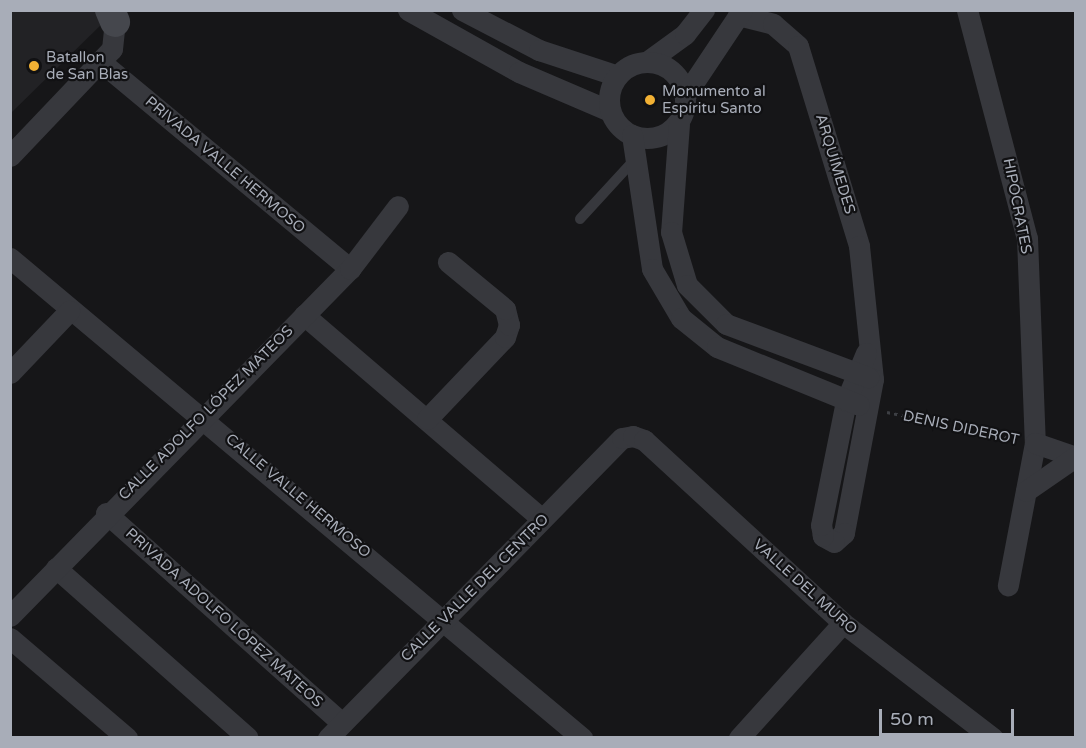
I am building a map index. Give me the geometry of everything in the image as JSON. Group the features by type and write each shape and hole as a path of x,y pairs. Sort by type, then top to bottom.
{"street":[{"path":"408,10 519,72 610,111 632,135 652,269 681,318 717,347 870,409"},
{"path":"462,10 539,50 615,75 648,61 685,34 704,10"},
{"name":"HIPÓCRATES","path":"967,10 1027,238 1035,443 1008,585"},
{"path":"632,135 656,136 679,124 686,114 686,94 740,13"},
{"name":"ARQUÍMEDES","path":"740,13 773,24 798,46 859,246 866,353 863,376"},
{"path":"10,156 112,49 113,16"},
{"path":"648,61 669,73 686,94"},
{"name":"PRIVADA VALLE HERMOSO","path":"101,62 350,269"},
{"path":"610,111 615,75"},
{"path":"679,124 671,232 687,285 726,324 863,376"},
{"name":"CALLE ADOLFO LÓPEZ MATEOS","path":"10,616 201,416 350,269 398,206"},
{"name":"CALLE VALLE HERMOSO","path":"10,258 69,311 201,416 445,618 582,738"},
{"path":"427,419 505,337 509,325 505,309 448,262"},
{"path":"10,373 69,311"},
{"path":"304,315 542,519"},
{"path":"863,376 870,409 844,533 830,541 820,531 846,401 863,376"},
{"name":"CALLE VALLE DEL CENTRO","path":"335,730 622,438"},
{"name":"VALLE DEL MURO","path":"622,438 644,440 843,623 993,738"},
{"name":"DENIS DIDEROT","path":"1035,443 1075,457"},
{"path":"1026,491 1075,457"},
{"name":"PRIVADA ADOLFO LÓPEZ MATEOS","path":"106,513 335,730"},
{"path":"56,568 248,738"},
{"path":"739,738 843,623"},
{"path":"10,638 127,738"}],"lane":[{"path":"580,219 635,159"}],"path":[{"name":"DENIS DIDEROT","path":"870,409 1035,443"}],"shaded area":[{"name":"Batallon de San Blas","path":"11,11 95,11 106,20 11,113"}],"place":[{"name":"Batallon de San Blas","path":"34,66"},
{"name":"Monumento al Espíritu Santo","path":"650,100"}]}
